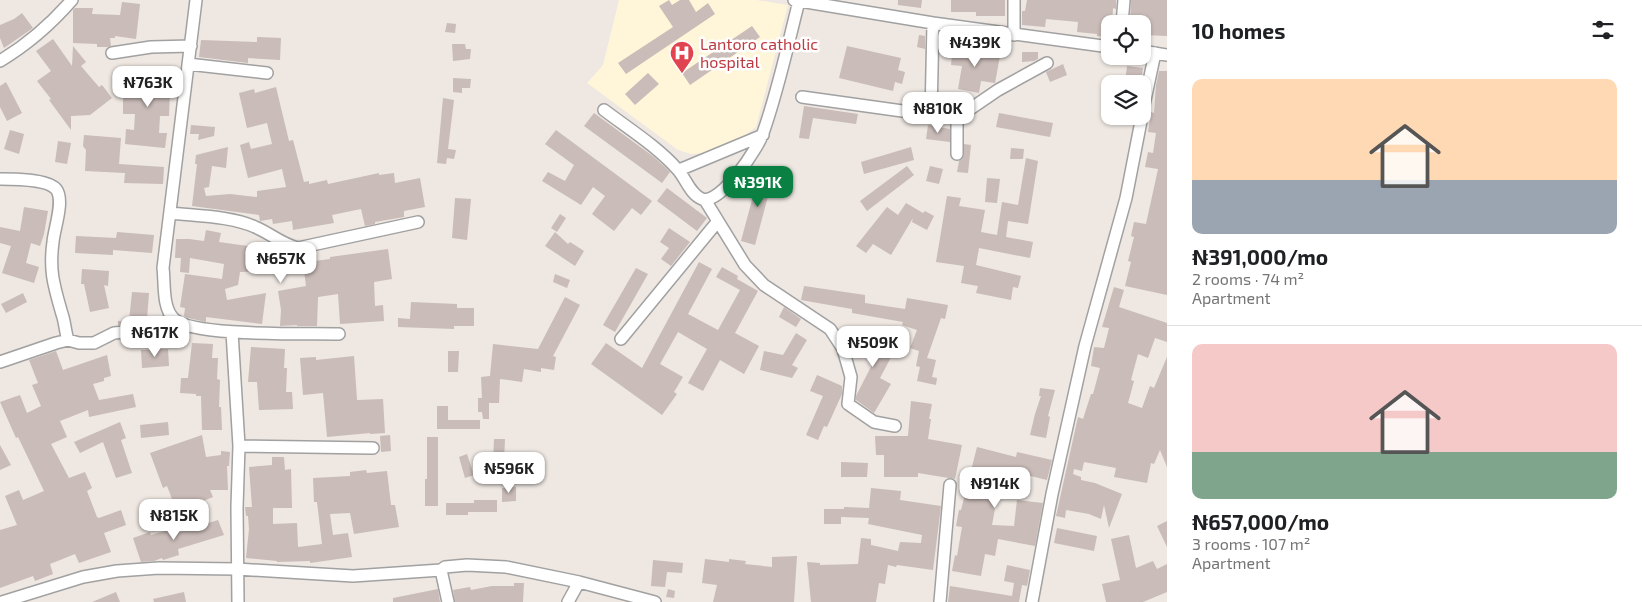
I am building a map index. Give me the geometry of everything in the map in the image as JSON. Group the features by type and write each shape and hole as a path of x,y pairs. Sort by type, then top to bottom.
{"street":[{"path":"0,61 34,38 72,0"},
{"path":"196,0 163,268 167,309 173,319 182,325 202,330 340,334"},
{"path":"704,200 713,198 721,193 732,181 763,135 797,0 933,23 1101,46"},
{"path":"1014,0 1014,35"},
{"path":"1123,15 1124,0"},
{"path":"931,115 933,23"},
{"path":"112,53 151,47 191,46"},
{"path":"1151,52 1167,55"},
{"path":"1150,75 1155,53"},
{"path":"802,97 957,118 998,90 1047,63"},
{"path":"188,64 267,73"},
{"path":"604,110 657,150 678,170 698,197 704,200 745,265 764,285 830,329 843,349 851,377 848,404 874,422 895,426"},
{"path":"957,118 957,154"},
{"path":"1032,602 1052,494 1085,346 1126,198 1140,125"},
{"path":"678,170 763,135"},
{"path":"0,179 44,183 55,188 59,195 60,204 53,242 51,269 55,293 63,316 68,340"},
{"path":"170,213 255,226 279,241 298,248 418,222"},
{"path":"621,339 718,222"},
{"path":"0,362 68,340 79,343 94,343 114,333 147,330 173,319"},
{"path":"232,332 239,446 238,602"},
{"path":"239,446 373,448"},
{"path":"940,602 950,485"},
{"path":"2,602 83,578 117,571 159,568 237,569 353,576 441,570 445,567 467,565 487,565 579,582 655,602"},
{"path":"441,570 448,602"},
{"path":"568,602 579,582"}],"shaded area":[{"name":"Lantoro catholic hospital","path":"619,0 757,0 788,5 756,127 733,144 707,153 691,154 678,150 587,83 603,65"}],"building":[{"path":"669,0 672,5 680,0 689,0 696,12 708,3 715,14 626,74 618,63 673,27 659,6"},
{"path":"898,0 922,0 921,8 898,5"},
{"path":"951,0 1005,0 1005,16 976,16 976,12 951,12"},
{"path":"1027,0 1116,0 1116,9 1113,8 1113,15 1101,15 1101,37 1097,36 1097,34 1077,32 1078,22 1046,19 1045,27 1022,25 1022,11 1025,11"},
{"path":"1131,0 1167,0 1167,36 1151,35 1151,15 1130,15"},
{"path":"122,2 140,4 136,39 115,36 115,38 110,38 111,46 108,47 97,47 97,44 73,43 73,10 75,8 93,8 92,14 120,15"},
{"path":"22,13 33,28 4,48 0,38 0,25"},
{"path":"447,23 456,24 455,33 445,32"},
{"path":"752,26 760,37 690,85 682,73"},
{"path":"919,35 925,36 925,49 917,47"},
{"path":"257,37 281,38 280,60 248,58 248,63 199,57 201,40 257,42"},
{"path":"940,38 946,38 944,51 940,50"},
{"path":"53,39 72,66 73,46 86,62 81,66 99,87 102,85 112,98 90,115 71,116 71,130 37,81 51,71 36,51"},
{"path":"452,44 465,44 466,49 471,49 470,59 453,61"},
{"path":"847,46 901,58 898,70 905,72 902,84 895,82 893,91 839,78"},
{"path":"953,46 969,47 968,50 1000,56 995,83 981,81 979,93 958,89 962,66 951,65"},
{"path":"1022,52 1038,52 1038,59 1022,62"},
{"path":"1063,64 1067,75 1050,82 1046,72"},
{"path":"1127,66 1143,68 1142,75 1126,75"},
{"path":"135,69 167,70 171,90 169,116 160,116 159,133 167,133 165,148 125,144 126,129 134,130 135,114 123,114 123,97 135,97"},
{"path":"1159,71 1167,71 1167,295 1125,286 1131,262 1128,261 1134,237 1131,236 1134,222 1146,224 1158,169 1145,167 1148,152 1153,153 1156,133 1148,132 1149,125 1151,125 1151,112 1154,113"},
{"path":"648,73 659,84 635,105 625,94"},
{"path":"453,78 471,79 470,88 462,88 462,93 453,92"},
{"path":"6,82 22,113 7,121 0,107 0,86"},
{"path":"276,87 289,141 293,140 304,182 309,181 309,184 327,180 328,184 379,173 379,175 394,173 395,183 420,178 425,207 404,211 404,217 375,222 375,224 365,226 361,209 332,215 334,223 293,230 292,221 273,224 272,219 260,221 259,215 192,206 197,164 195,164 196,155 228,147 226,168 212,166 209,187 204,188 206,196 230,194 257,197 257,191 286,187 282,169 248,178 240,145 249,142 251,149 272,144 267,123 247,128 239,93 254,89 255,93"},
{"path":"443,98 454,100 448,149 456,150 454,159 447,158 446,164 437,163"},
{"path":"804,106 858,114 856,124 813,118 809,139 799,138"},
{"path":"594,113 654,157 670,172 662,183 584,126"},
{"path":"999,113 1053,123 1050,137 996,127"},
{"path":"191,125 215,127 214,136 198,140 199,134 190,134"},
{"path":"928,125 950,129 950,142 926,139"},
{"path":"10,130 24,134 19,154 4,149"},
{"path":"556,130 652,201 641,215 632,208 614,231 592,214 605,196 593,187 581,205 542,181 548,172 565,181 574,165 545,144"},
{"path":"84,135 121,138 119,164 164,167 163,184 124,183 125,173 85,171 86,150 83,146"},
{"path":"58,141 71,143 67,164 55,162"},
{"path":"964,144 971,145 968,173 957,172 959,161 963,158 964,154"},
{"path":"911,147 914,160 864,174 861,162"},
{"path":"1011,148 1024,149 1023,159 1010,159"},
{"path":"1026,158 1038,161 1028,224 1008,221 1006,237 1033,242 1030,258 979,248 976,265 1021,276 1018,288 1013,287 1011,300 976,293 978,286 961,283 964,266 936,262 947,196 961,198 959,206 985,210 981,232 997,235 1002,202 1018,205"},
{"path":"907,166 914,175 867,211 860,201"},
{"path":"930,166 943,169 939,184 926,181"},
{"path":"760,170 774,174 755,245 741,241"},
{"path":"987,178 1000,179 997,203 985,202"},
{"path":"667,188 707,218 697,231 657,201"},
{"path":"455,198 471,199 467,240 452,238"},
{"path":"906,203 923,213 925,211 934,216 927,230 912,222 913,218 891,255 873,244 866,253 856,246 887,207 898,215"},
{"path":"24,207 48,211 40,246 31,243 26,263 39,267 34,283 2,273 11,246 0,243 0,227 20,231"},
{"path":"560,214 566,218 557,232 551,228"},
{"path":"669,228 690,242 671,266 661,259 669,248 660,242"},
{"path":"206,230 221,233 219,242 255,247 254,257 278,248 284,260 290,259 292,264 388,249 392,279 374,282 375,306 383,305 384,321 340,324 338,294 318,297 317,326 280,326 281,310 278,291 306,286 304,270 276,276 271,255 269,271 240,272 238,285 225,289 227,300 266,293 262,324 206,317 206,322 184,316 185,308 180,307 185,274 222,279 224,264 190,258 189,273 180,272 181,258 175,258 176,239 204,241"},
{"path":"117,232 154,235 152,253 113,250 113,255 75,253 76,236 116,238"},
{"path":"555,232 568,244 570,242 584,251 575,266 545,246"},
{"path":"699,262 712,269 688,314 718,330 740,290 716,277 722,267 738,276 737,279 758,291 735,333 759,346 744,374 720,360 703,391 688,383 707,349 678,332 660,364 683,377 674,392 677,394 662,415 591,364 606,343 642,368"},
{"path":"636,268 648,274 615,332 603,325"},
{"path":"82,269 109,271 108,286 104,285 109,308 90,312 84,284 81,284"},
{"path":"555,274 570,280 567,288 553,282"},
{"path":"804,286 865,295 865,303 905,309 907,298 948,305 945,319 941,318 927,358 936,360 932,377 937,378 936,385 917,381 920,367 916,366 919,351 910,348 917,330 902,325 903,322 852,313 852,309 801,300"},
{"path":"1114,287 1124,290 1119,307 1167,323 1167,342 1155,338 1148,358 1138,354 1131,380 1134,381 1128,403 1142,408 1150,386 1154,388 1167,357 1167,467 1160,450 1154,464 1151,463 1147,483 1114,477 1116,468 1084,462 1082,471 1074,469 1073,474 1081,477 1081,480 1095,483 1122,494 1109,528 1104,505 1101,519 1089,514 1066,510 1065,518 1056,516 1078,417 1083,419 1091,394 1093,394 1100,368 1091,366 1094,347 1104,348 1109,328 1102,327"},
{"path":"132,292 149,293 147,319 150,321 118,325 118,321 129,321"},
{"path":"23,293 27,302 6,313 1,304"},
{"path":"565,297 580,305 553,356 556,357 554,370 541,368 541,372 524,369 522,382 500,379 499,403 489,403 489,419 483,419 482,412 478,412 478,398 482,398 481,377 490,376 493,344 538,349"},
{"path":"411,302 457,304 457,308 474,308 474,326 454,326 454,329 398,327 398,318 410,319"},
{"path":"784,307 801,319 796,327 779,317"},
{"path":"859,328 883,342 885,339 898,344 880,378 891,384 874,413 856,400 856,396 877,355 864,348 862,350 847,341 844,336 848,330 855,334"},
{"path":"796,333 807,340 792,365 798,368 792,378 760,370 764,351 783,355"},
{"path":"192,343 213,344 212,358 218,358 217,379 220,380 219,407 221,407 222,430 202,430 201,396 180,393 181,378 188,378"},
{"path":"251,347 285,349 284,368 287,368 286,392 292,392 293,409 259,410 257,382 248,382"},
{"path":"168,349 169,366 142,368 141,350"},
{"path":"56,351 63,370 107,355 111,376 104,378 104,381 93,384 99,400 133,394 136,407 89,417 88,410 60,421 67,437 51,444 69,478 85,472 92,488 87,491 97,517 99,518 121,510 126,525 104,533 111,552 79,563 75,554 50,564 53,574 35,581 33,576 0,588 0,530 17,525 5,496 19,490 23,500 44,491 18,437 16,438 0,402 20,395 27,413 41,406 32,385 38,383 29,360"},
{"path":"448,351 459,351 458,372 448,372"},
{"path":"354,356 357,400 383,399 385,433 327,437 323,393 303,395 300,358 316,357 316,360"},
{"path":"817,375 842,386 842,394 827,427 824,426 818,440 806,435 823,396 810,391"},
{"path":"1040,388 1055,390 1048,416 1050,417 1046,438 1030,435 1041,396 1039,396"},
{"path":"911,401 932,404 928,439 962,445 955,479 918,473 918,477 884,477 884,455 876,455 875,436 908,436"},
{"path":"437,406 448,406 448,420 480,420 480,429 437,429"},
{"path":"120,422 126,438 121,440 132,473 116,478 103,442 80,453 74,442"},
{"path":"168,422 169,435 141,438 140,425"},
{"path":"202,435 206,457 221,455 221,451 230,452 229,466 227,466 228,490 210,490 213,497 177,512 167,486 163,488 150,453"},
{"path":"390,435 391,451 381,452 380,436"},
{"path":"427,437 438,437 438,506 425,506"},
{"path":"494,439 505,439 504,462 493,462"},
{"path":"0,445 11,465 0,470"},
{"path":"977,447 1016,457 1017,452 1052,460 1047,480 997,468 990,496 997,498 992,525 1014,526 1017,500 1043,503 1035,546 998,539 995,556 985,554 981,576 952,571 955,555 957,556 962,527 956,526 959,510 961,510"},
{"path":"467,454 474,475 465,478 459,457"},
{"path":"272,457 284,457 285,470 291,469 292,508 273,508 273,524 297,523 298,547 322,544 317,502 314,502 313,478 350,476 350,472 366,470 367,473 387,471 391,505 395,505 399,527 354,534 350,513 330,514 333,535 348,533 352,557 310,563 310,561 277,562 246,558 249,529 245,507 252,507 249,467 272,465"},
{"path":"841,462 868,463 867,477 841,477"},
{"path":"516,487 516,501 502,502 502,488"},
{"path":"871,488 901,491 900,500 941,506 933,570 888,565 885,584 879,583 876,602 811,602 807,562 820,563 820,565 858,564 861,538 871,539 871,545 898,551 900,542 921,543 922,535 868,524 869,518 841,517 841,524 824,524 824,509 844,509 844,507 869,508"},
{"path":"474,500 497,500 497,512 468,512 468,515 446,515 446,503 474,503"},
{"path":"218,520 224,535 178,549 179,555 163,560 162,558 141,562 133,538 150,532 151,535 172,529 173,534"},
{"path":"1167,521 1167,547 1157,526"},
{"path":"1057,528 1097,536 1094,551 1054,543"},
{"path":"1129,535 1136,568 1153,561 1157,569 1167,564 1167,592 1143,602 1106,602 1102,584 1120,580 1111,539"},
{"path":"797,556 794,602 713,602 717,585 702,583 705,559 729,562 729,559 746,561 745,564 772,567 772,557"},
{"path":"653,560 683,563 682,573 667,572 665,587 651,586"},
{"path":"1007,565 1030,570 1027,586 1022,585 1019,602 948,602 950,586 1012,596 1014,583 1004,581"},
{"path":"514,583 524,583 523,602 455,602 453,590 470,587 471,590 492,586 514,586"},
{"path":"438,589 440,602 393,602 393,598"},
{"path":"668,589 675,591 674,598 666,597"},
{"path":"116,592 120,602 92,602"},
{"path":"184,592 186,602 154,602 153,599"}],"place":[{"name":"Lantoro catholic hospital","path":"682,74"}]}
